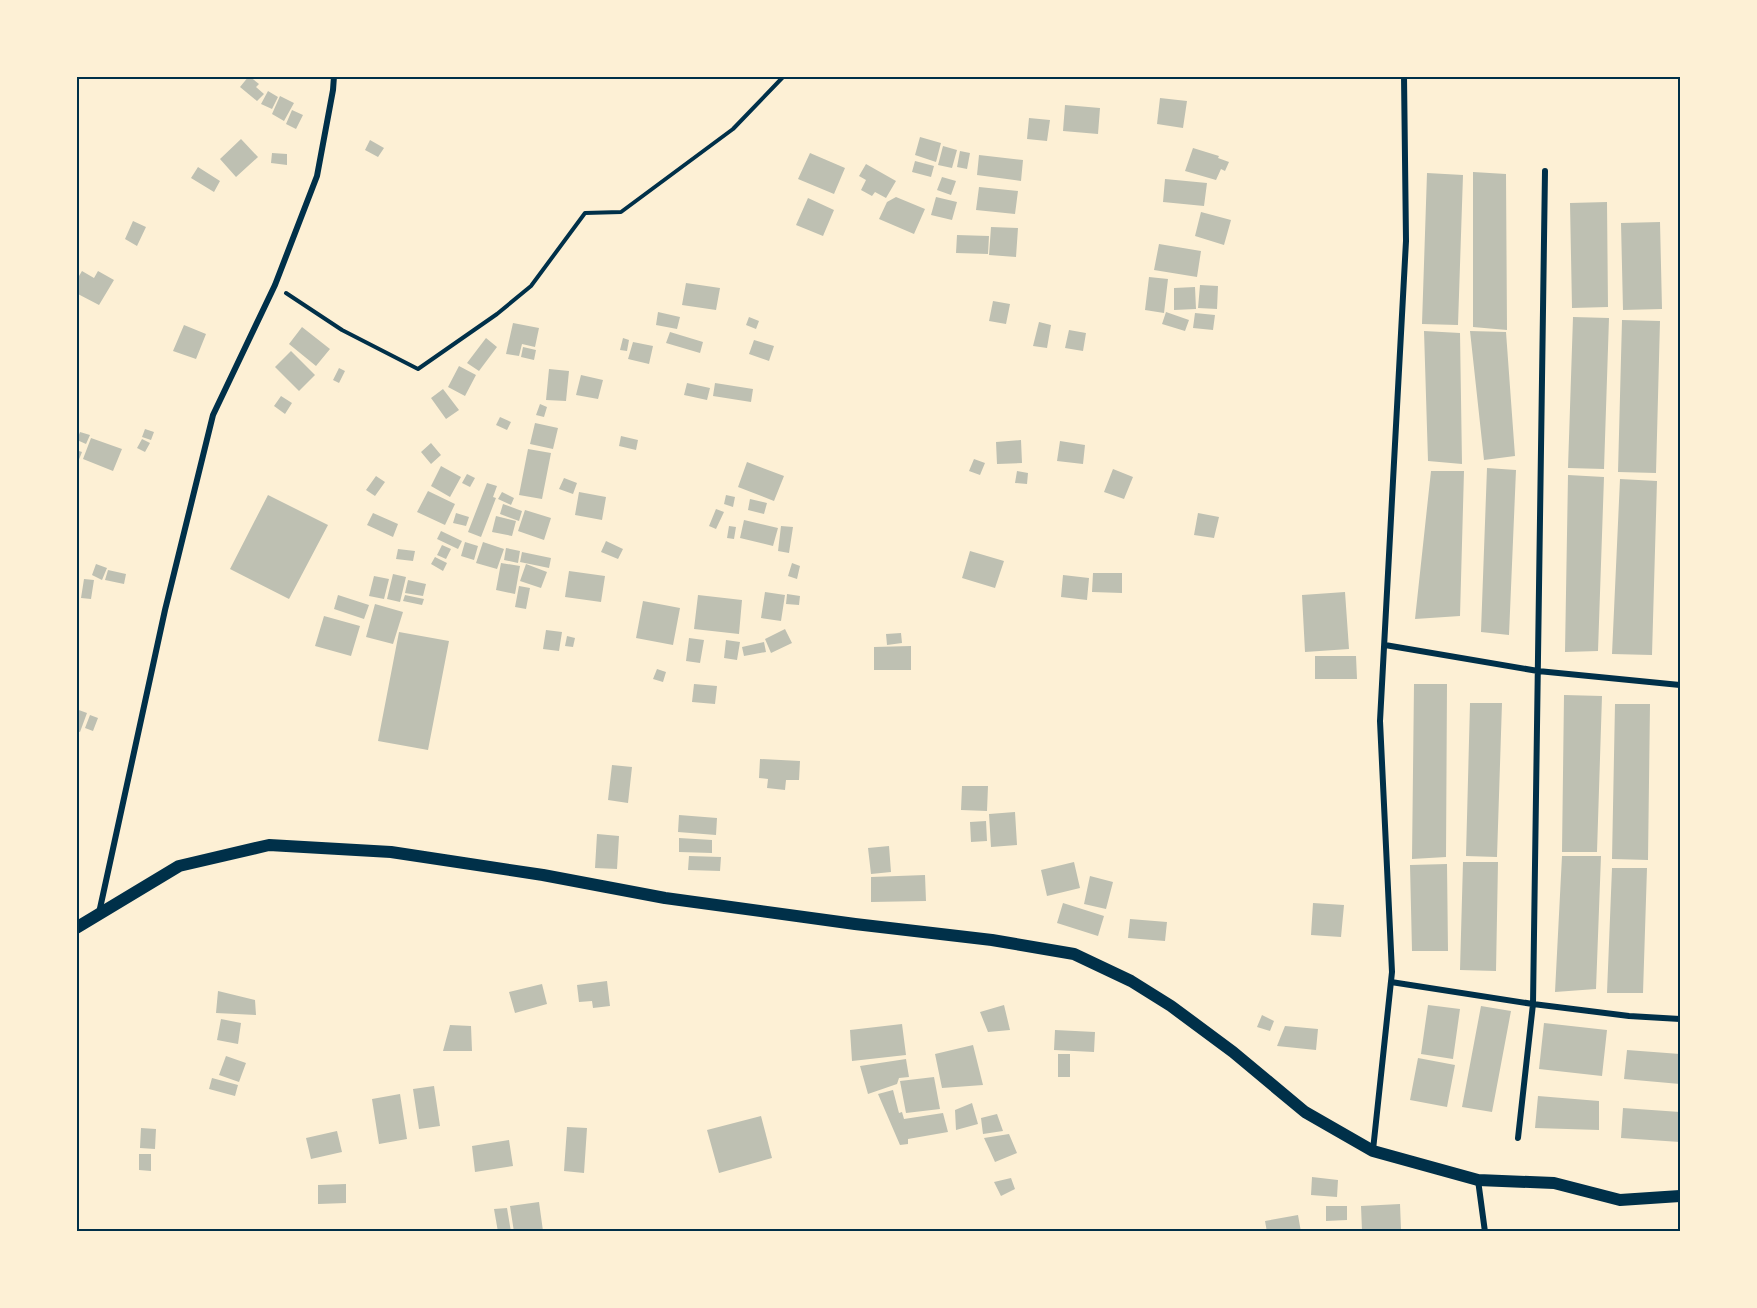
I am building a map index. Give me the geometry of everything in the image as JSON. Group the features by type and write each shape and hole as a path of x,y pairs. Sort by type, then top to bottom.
{"main road":[{"path":"76,928 179,866 269,845 391,852 543,875 665,898 992,940 1074,954 1131,981 1171,1006 1233,1052 1305,1112 1373,1151 1478,1180 1554,1183 1620,1200 1680,1196"}],"street":[{"path":"99,913 165,610 213,415 275,285 317,176 334,76"},
{"path":"1373,1151 1391,982 1380,721 1406,241 1404,76"},
{"path":"1518,1138 1533,1004 1545,171"},
{"path":"1385,645 1538,671 1680,685"},
{"path":"1391,982 1533,1004 1629,1016 1680,1019"},
{"path":"1478,1180 1485,1232"}],"path":[{"path":"275,285 342,330 418,369 497,314 531,286 585,213 621,212 733,129 784,76"}],"building":[{"path":"249,76 259,84 256,87 264,94 257,101 240,87"},
{"path":"268,91 278,97 272,109 261,104"},
{"path":"280,96 294,103 284,121 272,114"},
{"path":"1160,98 1187,101 1183,128 1157,124"},
{"path":"1065,105 1100,108 1098,134 1063,131"},
{"path":"292,110 303,115 296,129 286,124"},
{"path":"1029,118 1050,120 1047,141 1027,139"},
{"path":"920,137 941,143 936,162 915,155"},
{"path":"241,139 258,157 236,177 220,159"},
{"path":"370,140 384,148 378,157 365,150"},
{"path":"943,146 957,150 952,168 938,165"},
{"path":"1193,148 1219,156 1218,158 1229,162 1225,171 1221,169 1216,180 1185,171"},
{"path":"960,151 970,153 967,169 957,167"},
{"path":"272,153 287,154 287,165 271,163"},
{"path":"810,153 845,168 834,194 798,179"},
{"path":"979,155 1023,160 1021,181 977,175"},
{"path":"915,161 934,166 931,177 912,172"},
{"path":"866,164 896,181 886,198 875,192 872,196 861,190 866,180 859,176"},
{"path":"198,167 220,181 214,192 191,178"},
{"path":"1473,172 1506,174 1507,330 1473,327"},
{"path":"1427,173 1463,175 1458,325 1422,324"},
{"path":"942,177 956,181 951,195 937,190"},
{"path":"1165,179 1207,183 1204,206 1163,202"},
{"path":"979,187 1018,191 1015,214 976,210"},
{"path":"896,197 925,209 914,234 879,219 887,202"},
{"path":"936,197 957,202 952,220 931,215"},
{"path":"808,198 834,210 823,236 796,225"},
{"path":"1607,202 1608,307 1572,308 1570,203"},
{"path":"1201,212 1231,220 1224,245 1195,236"},
{"path":"133,221 146,227 137,246 125,239"},
{"path":"1660,222 1662,309 1623,310 1621,223"},
{"path":"991,227 1018,228 1016,257 989,255"},
{"path":"957,235 989,236 988,254 956,253"},
{"path":"1159,244 1201,251 1197,277 1154,270"},
{"path":"82,271 94,278 98,271 114,280 99,305 76,293 76,281"},
{"path":"1149,277 1168,279 1164,313 1145,310"},
{"path":"686,283 720,288 716,310 682,305"},
{"path":"1200,285 1218,286 1217,309 1198,308"},
{"path":"1195,287 1196,309 1174,310 1174,288"},
{"path":"993,301 1010,304 1006,324 989,321"},
{"path":"658,312 680,317 677,329 656,325"},
{"path":"1166,312 1189,320 1185,331 1162,324"},
{"path":"1195,313 1215,315 1213,330 1193,328"},
{"path":"749,317 759,321 756,329 746,325"},
{"path":"1573,317 1609,318 1604,469 1568,468"},
{"path":"1622,320 1660,321 1656,473 1618,472"},
{"path":"1039,322 1051,325 1047,348 1033,346"},
{"path":"513,323 539,328 535,347 522,344 519,356 506,354"},
{"path":"184,325 206,334 196,359 173,351"},
{"path":"302,327 330,349 316,366 289,344"},
{"path":"1069,330 1086,333 1083,351 1065,348"},
{"path":"1424,331 1460,333 1462,464 1428,461"},
{"path":"1470,331 1506,332 1515,456 1484,460"},
{"path":"670,332 703,342 700,353 666,343"},
{"path":"486,338 497,347 479,371 467,363"},
{"path":"623,338 629,340 627,351 620,350"},
{"path":"754,340 774,346 769,361 749,354"},
{"path":"633,342 653,346 649,364 628,359"},
{"path":"523,347 536,350 534,360 521,357"},
{"path":"291,351 315,375 299,391 275,367"},
{"path":"459,366 476,375 465,396 448,387"},
{"path":"339,368 345,371 339,383 333,380"},
{"path":"549,369 569,371 566,401 546,400"},
{"path":"581,375 603,380 598,399 576,395"},
{"path":"687,383 710,388 707,400 684,395"},
{"path":"715,383 753,389 751,402 713,396"},
{"path":"443,389 459,410 446,419 431,398"},
{"path":"281,396 292,403 285,414 274,406"},
{"path":"540,404 547,407 544,417 536,415"},
{"path":"500,417 511,422 507,430 496,425"},
{"path":"535,423 558,428 553,449 530,444"},
{"path":"145,429 154,432 151,440 142,437"},
{"path":"80,432 90,435 86,444 77,440"},
{"path":"621,436 638,440 636,450 619,446"},
{"path":"91,438 122,449 113,471 83,459"},
{"path":"142,439 150,443 145,452 137,448"},
{"path":"1021,440 1022,463 997,464 996,442"},
{"path":"1060,441 1085,445 1083,464 1057,461"},
{"path":"431,443 441,455 431,464 421,452"},
{"path":"528,449 551,453 542,499 519,495"},
{"path":"76,450 82,452 78,462 76,461"},
{"path":"974,459 985,463 980,475 969,471"},
{"path":"747,462 784,476 774,501 738,487"},
{"path":"441,466 461,477 450,497 431,486"},
{"path":"1487,468 1516,470 1509,635 1481,632"},
{"path":"1113,469 1133,477 1124,499 1104,492"},
{"path":"1017,471 1028,473 1027,484 1015,483"},
{"path":"1431,471 1464,471 1460,616 1415,619"},
{"path":"467,474 475,478 470,487 462,483"},
{"path":"1568,475 1604,477 1598,651 1565,652"},
{"path":"376,476 385,482 375,496 366,490"},
{"path":"564,478 577,483 573,494 559,489"},
{"path":"1620,479 1657,481 1652,655 1612,654"},
{"path":"487,483 497,486 493,497 496,498 481,537 468,532"},
{"path":"428,491 455,504 445,525 417,512"},
{"path":"502,492 514,498 511,505 498,499"},
{"path":"579,492 606,497 602,520 575,515"},
{"path":"268,495 328,525 289,599 230,569"},
{"path":"726,495 735,497 733,507 724,504"},
{"path":"750,499 767,503 764,514 748,510"},
{"path":"503,504 522,511 519,521 500,514"},
{"path":"716,509 724,512 716,529 709,526"},
{"path":"525,510 551,518 544,540 518,531"},
{"path":"373,513 398,524 393,537 367,525"},
{"path":"456,513 469,517 466,526 453,523"},
{"path":"1198,513 1219,517 1214,538 1194,535"},
{"path":"496,516 516,521 512,536 492,532"},
{"path":"744,520 778,528 773,546 740,538"},
{"path":"729,526 736,527 734,539 727,538"},
{"path":"781,526 793,527 789,553 778,551"},
{"path":"441,531 462,541 458,549 437,539"},
{"path":"606,541 623,549 618,559 601,552"},
{"path":"465,542 478,546 474,560 461,556"},
{"path":"483,542 504,549 497,569 476,563"},
{"path":"442,545 451,549 446,559 437,555"},
{"path":"506,548 520,551 518,563 504,560"},
{"path":"398,549 415,551 413,561 396,559"},
{"path":"970,551 1004,561 995,588 962,578"},
{"path":"522,552 551,558 549,568 520,562"},
{"path":"435,557 447,563 443,571 431,564"},
{"path":"501,563 520,566 515,594 496,590"},
{"path":"792,563 800,566 797,579 788,576"},
{"path":"96,564 107,568 102,580 92,575"},
{"path":"526,564 547,572 541,588 520,581"},
{"path":"108,570 126,574 124,584 105,580"},
{"path":"569,571 605,576 601,602 565,597"},
{"path":"1093,573 1122,573 1122,593 1092,592"},
{"path":"393,574 406,577 400,602 387,599"},
{"path":"1063,575 1089,578 1087,600 1061,597"},
{"path":"374,576 389,579 384,599 369,596"},
{"path":"84,579 94,580 91,599 81,598"},
{"path":"408,580 426,584 423,596 405,593"},
{"path":"519,586 530,588 526,609 515,607"},
{"path":"765,592 785,595 781,621 761,618"},
{"path":"1345,592 1349,649 1305,652 1302,595"},
{"path":"787,594 800,596 799,605 786,604"},
{"path":"338,595 369,605 364,619 334,609"},
{"path":"405,595 424,599 422,605 403,601"},
{"path":"698,595 742,600 739,634 694,629"},
{"path":"643,601 680,608 673,645 636,638"},
{"path":"375,604 403,612 393,644 366,637"},
{"path":"324,616 360,626 351,656 315,646"},
{"path":"785,629 792,643 771,653 765,639"},
{"path":"546,630 562,632 559,651 543,649"},
{"path":"399,632 449,641 428,750 378,741"},
{"path":"901,633 902,643 887,645 886,634"},
{"path":"567,636 575,638 573,647 565,646"},
{"path":"689,638 704,640 700,663 686,661"},
{"path":"726,640 740,642 737,660 724,658"},
{"path":"764,642 766,652 744,656 742,647"},
{"path":"911,646 911,670 874,670 874,647"},
{"path":"1315,656 1356,656 1357,679 1315,679"},
{"path":"657,669 666,672 663,682 653,679"},
{"path":"694,684 717,686 715,704 692,702"},
{"path":"1414,684 1447,684 1446,857 1412,859"},
{"path":"1564,695 1602,696 1597,852 1562,852"},
{"path":"1470,703 1502,703 1497,857 1466,856"},
{"path":"1615,704 1650,704 1648,860 1612,859"},
{"path":"76,709 87,713 80,732 76,731"},
{"path":"90,715 98,718 93,731 85,728"},
{"path":"760,759 800,761 799,780 786,780 785,790 767,788 768,779 759,778"},
{"path":"612,765 632,767 628,803 608,800"},
{"path":"962,786 988,786 987,811 961,810"},
{"path":"1015,812 1017,845 991,847 989,814"},
{"path":"679,815 717,818 716,835 678,832"},
{"path":"986,821 987,841 971,842 970,822"},
{"path":"597,834 619,836 617,869 595,868"},
{"path":"679,838 712,840 712,853 679,852"},
{"path":"889,846 891,872 871,874 868,848"},
{"path":"689,856 721,857 720,871 688,870"},
{"path":"1562,856 1601,856 1596,989 1555,992"},
{"path":"1074,862 1080,888 1047,896 1041,870"},
{"path":"1463,862 1498,862 1496,971 1460,970"},
{"path":"1447,864 1448,951 1412,951 1410,865"},
{"path":"1612,868 1647,868 1643,993 1607,993"},
{"path":"925,875 926,901 871,902 871,877"},
{"path":"1090,876 1113,882 1106,909 1084,904"},
{"path":"1063,903 1104,916 1098,936 1057,923"},
{"path":"1313,903 1344,905 1341,937 1311,935"},
{"path":"1130,919 1167,922 1165,941 1128,938"},
{"path":"607,981 610,1006 593,1008 592,1001 579,1002 577,985"},
{"path":"542,984 547,1004 515,1013 509,992"},
{"path":"218,991 255,1000 256,1015 216,1013"},
{"path":"1004,1005 1010,1030 988,1032 980,1012"},
{"path":"1428,1005 1460,1009 1453,1059 1421,1054"},
{"path":"1481,1006 1511,1011 1492,1112 1462,1107"},
{"path":"1262,1015 1274,1021 1270,1031 1257,1027"},
{"path":"221,1019 241,1023 238,1044 217,1040"},
{"path":"1544,1023 1607,1030 1602,1076 1539,1069"},
{"path":"902,1024 906,1055 852,1061 850,1030"},
{"path":"450,1025 471,1026 472,1051 443,1051"},
{"path":"1285,1026 1318,1029 1316,1050 1277,1046"},
{"path":"1055,1030 1095,1032 1094,1052 1054,1050"},
{"path":"973,1045 983,1085 942,1088 935,1054"},
{"path":"1627,1050 1680,1054 1680,1084 1624,1079"},
{"path":"1058,1054 1070,1054 1070,1077 1058,1077"},
{"path":"226,1056 246,1063 239,1082 219,1075"},
{"path":"1418,1058 1455,1065 1447,1107 1410,1100"},
{"path":"906,1059 909,1077 899,1078 897,1084 868,1094 860,1066"},
{"path":"934,1077 940,1109 906,1113 900,1081"},
{"path":"212,1078 238,1085 235,1096 209,1089"},
{"path":"434,1086 440,1126 419,1129 413,1089"},
{"path":"893,1090 899,1113 902,1112 904,1119 943,1113 948,1132 908,1139 908,1144 900,1145 878,1094"},
{"path":"400,1094 407,1139 379,1144 372,1099"},
{"path":"1538,1096 1599,1101 1599,1130 1535,1128"},
{"path":"972,1103 978,1124 956,1130 955,1110"},
{"path":"1623,1108 1680,1112 1680,1142 1621,1138"},
{"path":"997,1114 1003,1131 983,1134 981,1118"},
{"path":"761,1116 772,1158 719,1173 707,1130"},
{"path":"567,1127 587,1128 584,1173 564,1171"},
{"path":"141,1128 156,1129 155,1149 140,1148"},
{"path":"337,1131 342,1152 311,1159 306,1138"},
{"path":"1009,1134 1017,1153 995,1162 984,1138"},
{"path":"509,1140 513,1166 475,1172 472,1146"},
{"path":"139,1154 151,1154 151,1171 139,1170"},
{"path":"1312,1177 1338,1180 1337,1197 1311,1195"},
{"path":"1011,1178 1015,1189 1001,1196 994,1182"},
{"path":"346,1184 346,1203 318,1204 318,1185"},
{"path":"539,1202 543,1231 514,1232 510,1206"},
{"path":"1400,1204 1401,1229 1362,1231 1361,1206"},
{"path":"1326,1206 1347,1206 1347,1220 1326,1221"},
{"path":"507,1208 511,1232 498,1232 494,1209"},
{"path":"1298,1215 1301,1232 1267,1232 1265,1221"}]}
